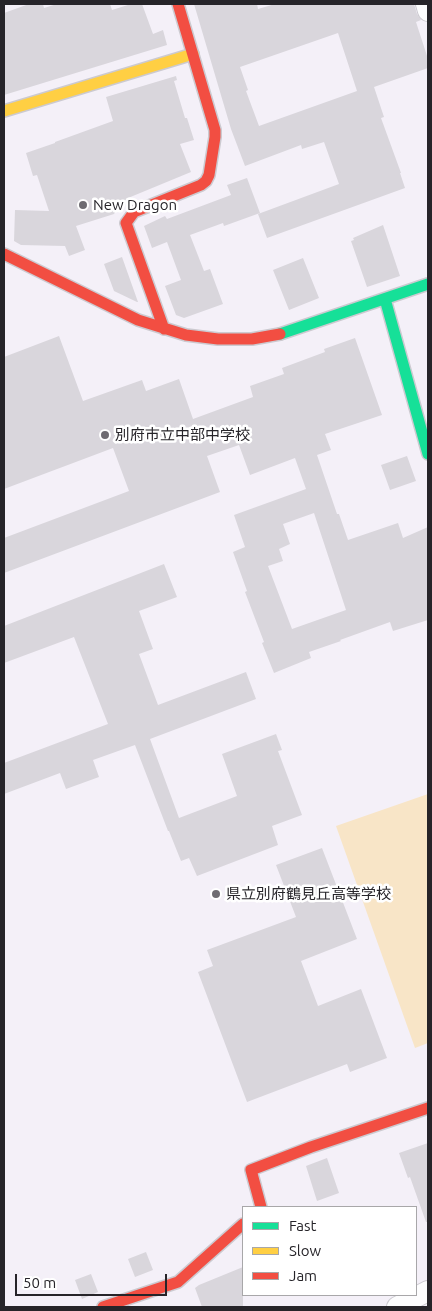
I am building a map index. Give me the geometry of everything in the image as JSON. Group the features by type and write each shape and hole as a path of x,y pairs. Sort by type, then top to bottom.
{"street":[{"path":"164,329 126,223 134,212 201,185 209,175 215,130 178,4"},
{"path":"426,4 428,12"},
{"path":"4,111 193,54"},
{"path":"4,254 138,320 186,335 218,339 252,339 290,331 428,284"},
{"path":"386,299 427,446"},
{"path":"261,1206 251,1170 311,1146 428,1108"},
{"path":"103,1307 178,1282 242,1225"},
{"path":"396,1307 428,1291"}],"shaded area":[{"path":"428,794 428,1043 415,1048 336,826"}],"building":[{"path":"29,4 43,4 44,8 57,4 110,4 112,10 131,4 142,4 153,34 163,30 167,45 4,95 4,13"},
{"path":"194,4 257,4 258,9 275,4 414,4 421,20 416,22 428,59 428,68 374,87 384,117 381,118 405,188 267,238 258,214 339,184 324,142 302,149 301,145 245,166 231,129","holes":["338,33 357,91 259,126 246,91 248,90 240,67"]},
{"path":"176,76 177,80 174,81 194,140 180,144 191,172 128,198 121,203 114,214 76,226 85,250 69,256 65,246 21,245 14,241 15,210 49,211 37,175 33,176 26,153 113,121 106,97"},
{"path":"247,178 260,213 224,226 223,223 190,235 204,271 210,269 223,304 184,318 176,315 165,286 181,280 167,242 152,248 144,226 165,216 167,219 231,195 227,185"},
{"path":"383,225 400,276 367,287 351,241 354,240 353,238"},
{"path":"122,257 138,302 114,291 104,264"},
{"path":"303,258 319,298 289,310 273,270"},
{"path":"59,336 83,401 142,380 146,391 179,379 193,419 253,397 250,386 284,374 282,368 325,352 324,349 355,338 382,415 325,434 331,450 317,455 348,540 398,523 403,538 428,527 428,620 393,631 390,622 309,652 311,658 274,673 262,643 264,642 245,592 247,591 233,552 245,547 234,515 306,489 295,458 250,475 239,445 207,456 220,492 4,573 4,538 129,491 113,448 4,489 4,357","holes":["314,513 346,610 292,629 268,566 283,561 279,549 290,544 283,524"]},
{"path":"407,456 416,481 390,490 381,465"},
{"path":"164,564 177,597 139,611 153,649 139,654 158,705 246,672 256,699 150,739 179,818 237,796 222,754 276,734 282,750 278,751 302,815 272,826 278,845 197,876 189,858 181,861 135,745 93,760 99,777 66,789 60,773 4,794 4,763 108,724 74,637 4,663 4,626"},
{"path":"322,848 357,939 301,961 318,1006 361,989 387,1058 350,1072 347,1064 247,1102 198,972 213,966 207,950 296,917 276,865"},
{"path":"428,1143 428,1222 426,1222 399,1153"},
{"path":"327,1158 339,1193 317,1201 306,1166"},
{"path":"146,1252 153,1270 135,1277 128,1259"},
{"path":"242,1267 243,1307 202,1307 195,1288"},
{"path":"91,1274 98,1292 82,1299 75,1280"}],"traffic: fast":[{"path":"280,334 428,284"},
{"path":"385,299 428,454"}],"traffic: slow":[{"path":"4,111 193,54"}],"traffic: jam":[{"path":"164,329 126,223 134,212 201,185 206,181 209,175 215,137 215,130 178,4"},
{"path":"4,254 138,320 186,335 218,339 252,339 280,334"},
{"path":"261,1206 251,1170 311,1147 428,1108"},
{"path":"103,1307 178,1282 242,1225"}],"place":[{"name":"New Dragon","path":"83,205"},
{"name":"別府市立中部中学校","path":"105,435"},
{"name":"県立別府鶴見丘高等学校","path":"216,894"}]}
